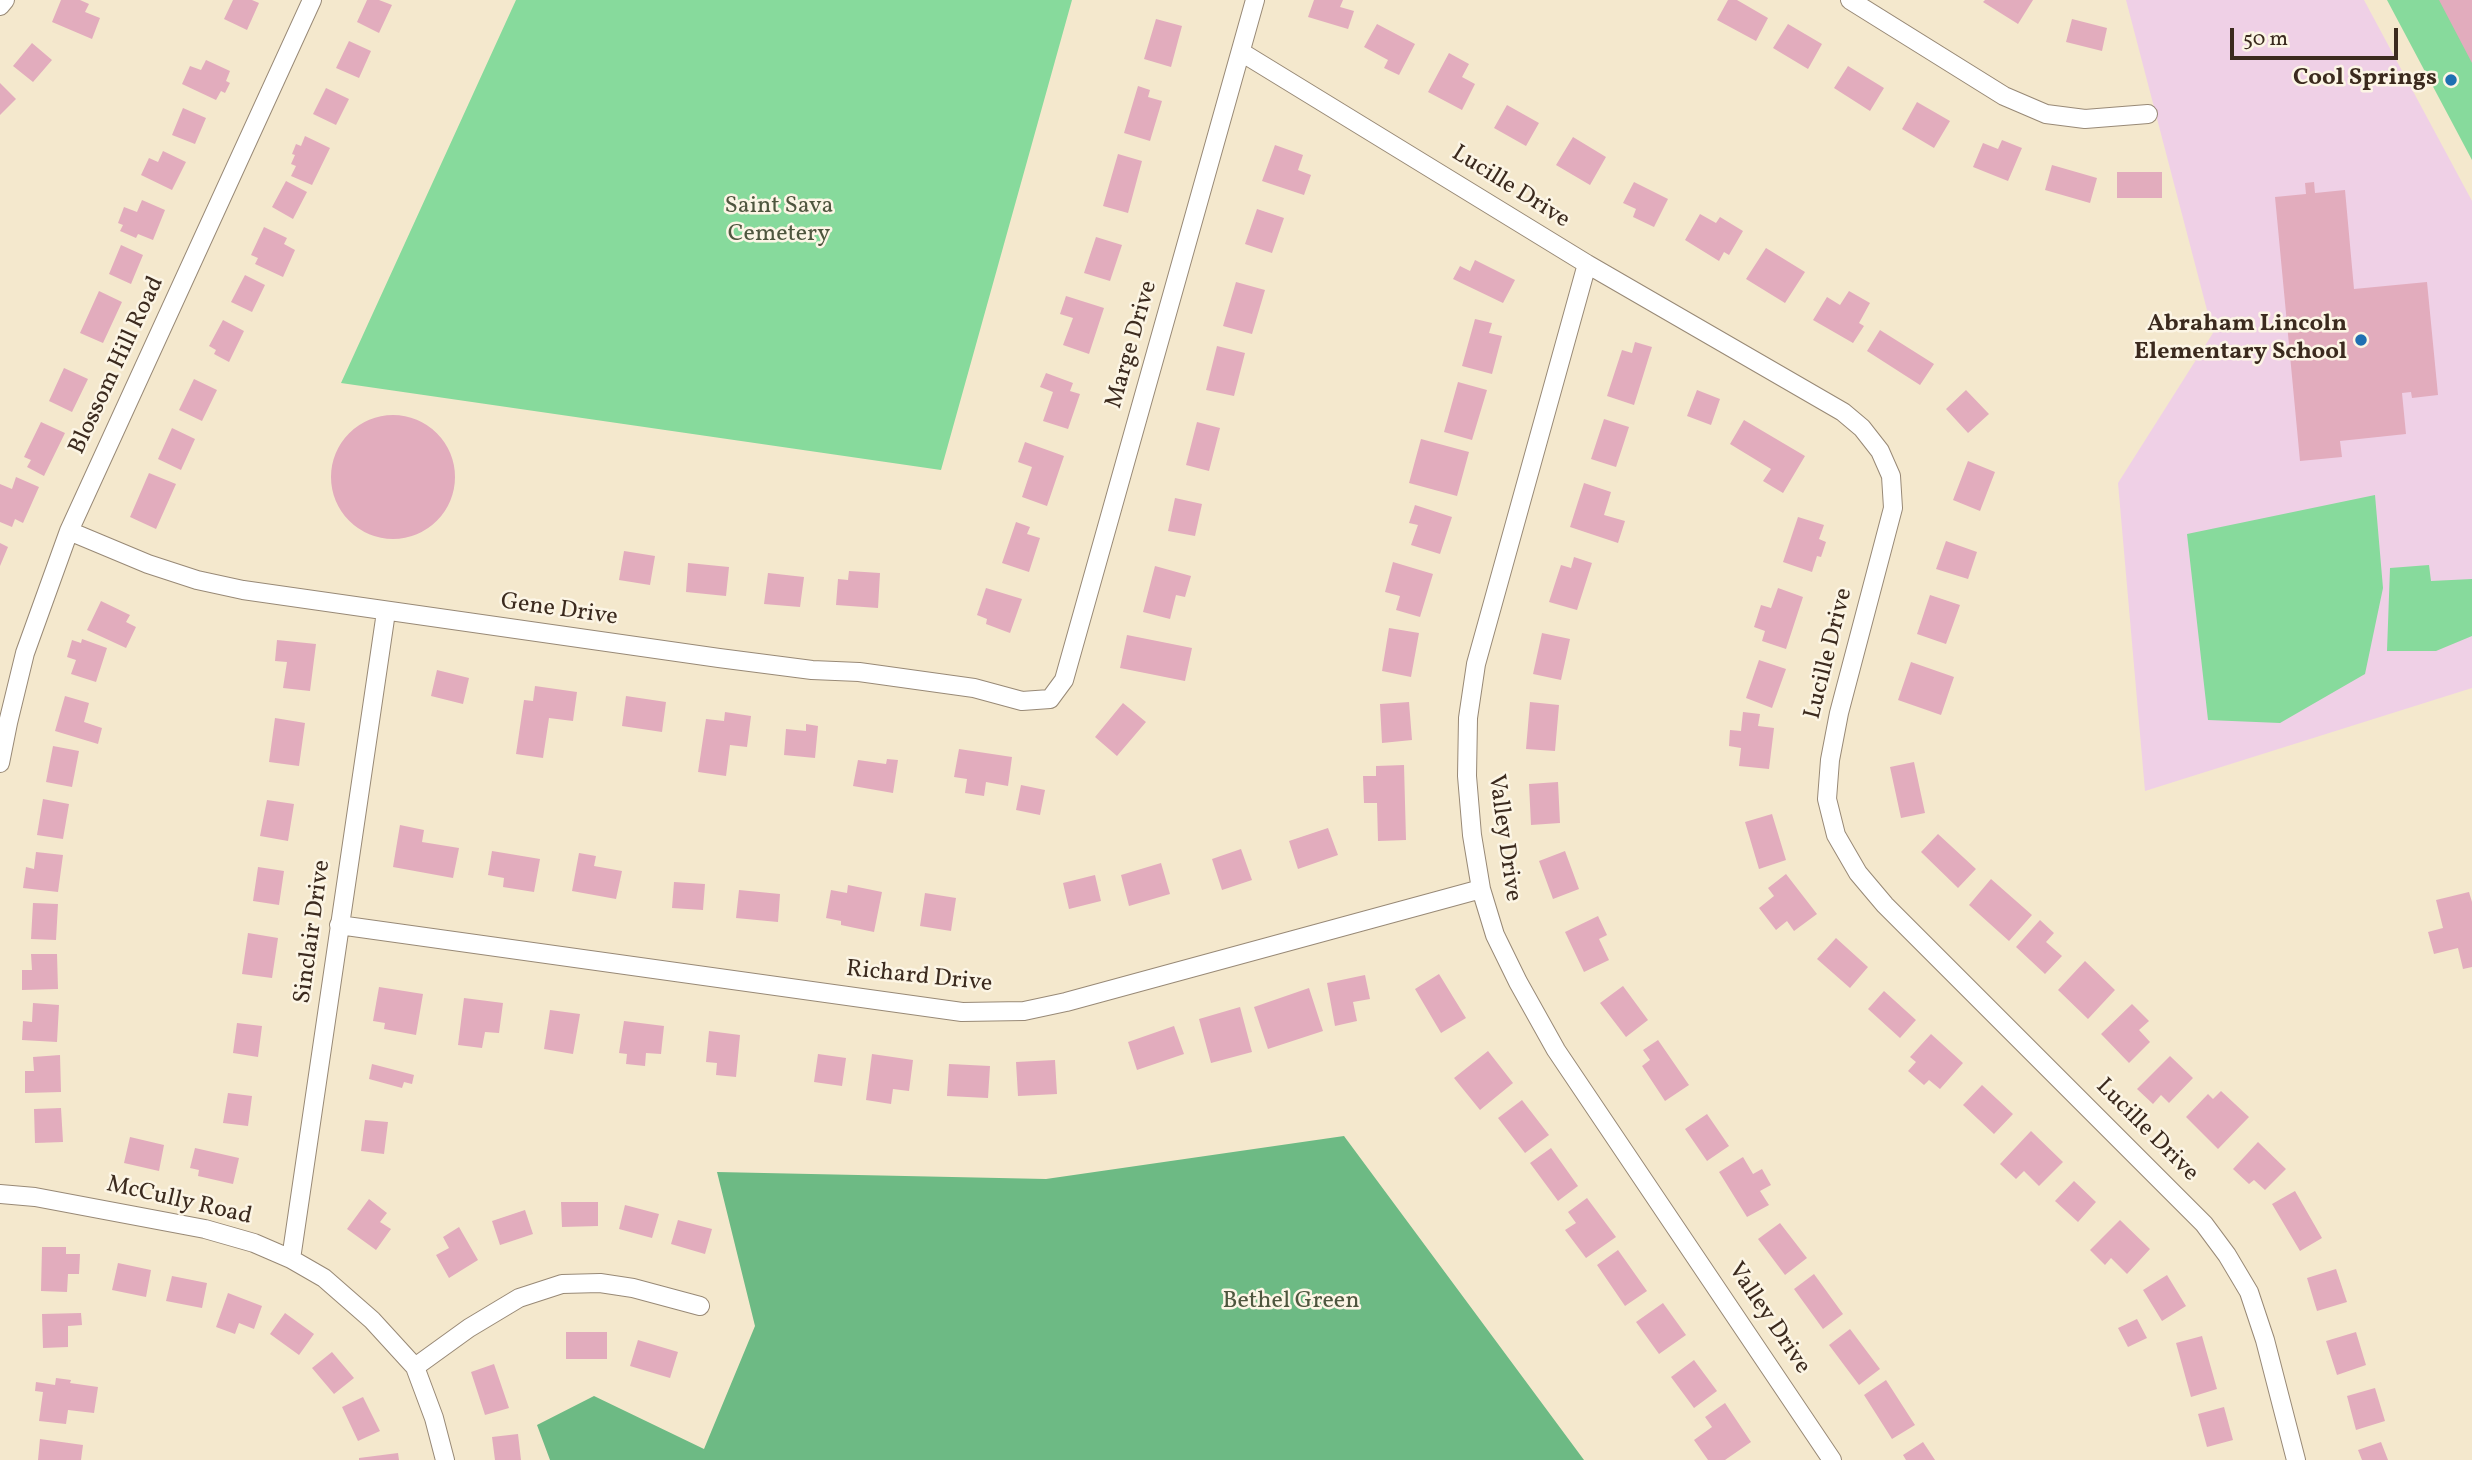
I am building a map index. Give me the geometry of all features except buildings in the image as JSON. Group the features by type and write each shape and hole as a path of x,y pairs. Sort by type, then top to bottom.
{"street":[{"path":"0,6 5,0"},
{"name":"Blossom Hill Road","path":"0,764 26,653 69,531 312,0"},
{"name":"Marge Drive","path":"1050,699 1064,680 1255,0"},
{"path":"1850,0 2004,96 2046,114 2085,119 2148,114"},
{"name":"Lucille Drive","path":"1241,51 1587,264 1843,412 1862,428 1880,451 1891,476 1894,508 1839,713 1830,760 1828,799 1836,835 1858,873 1885,905 2204,1224 2227,1255 2249,1292 2296,1460"},
{"name":"Valley Drive","path":"1587,264 1476,664 1468,718 1467,776 1472,835 1482,889 1495,935 1556,1050 1832,1460"},
{"name":"Gene Drive","path":"69,531 148,564 197,580 243,590 719,659 812,670 859,672 974,688 1022,701 1050,699"},
{"name":"Sinclair Drive","path":"291,1259 386,612"},
{"name":"Richard Drive","path":"339,925 962,1012 1024,1011 1079,999 1482,889"},
{"name":"McCully Road","path":"0,1194 35,1197 205,1229 254,1243 291,1259 324,1278 372,1320 415,1367 434,1418 445,1460"},
{"path":"415,1367 469,1328 519,1298 562,1284 600,1283 634,1288 700,1306"}],"shaded area":[{"path":"2126,0 2364,0 2472,201 2472,688 2145,791 2118,483 2213,333"}],"green space":[{"name":"Saint Sava Cemetery","path":"516,0 1072,0 941,470 341,383"},
{"name":"Cool Springs","path":"2387,0 2472,0 2472,160"},
{"path":"2375,495 2383,588 2365,674 2280,723 2208,720 2187,534"},
{"path":"2429,565 2431,581 2472,579 2472,636 2436,651 2387,651 2390,568"},
{"name":"Bethel Green","path":"1344,1136 1584,1460 550,1460 537,1425 594,1396 704,1449 755,1326 717,1172 1046,1179"}],"place":[{"name":"Cool Springs","path":"2451,80"},
{"name":"Abraham Lincoln Elementary School","path":"2361,340"}]}
